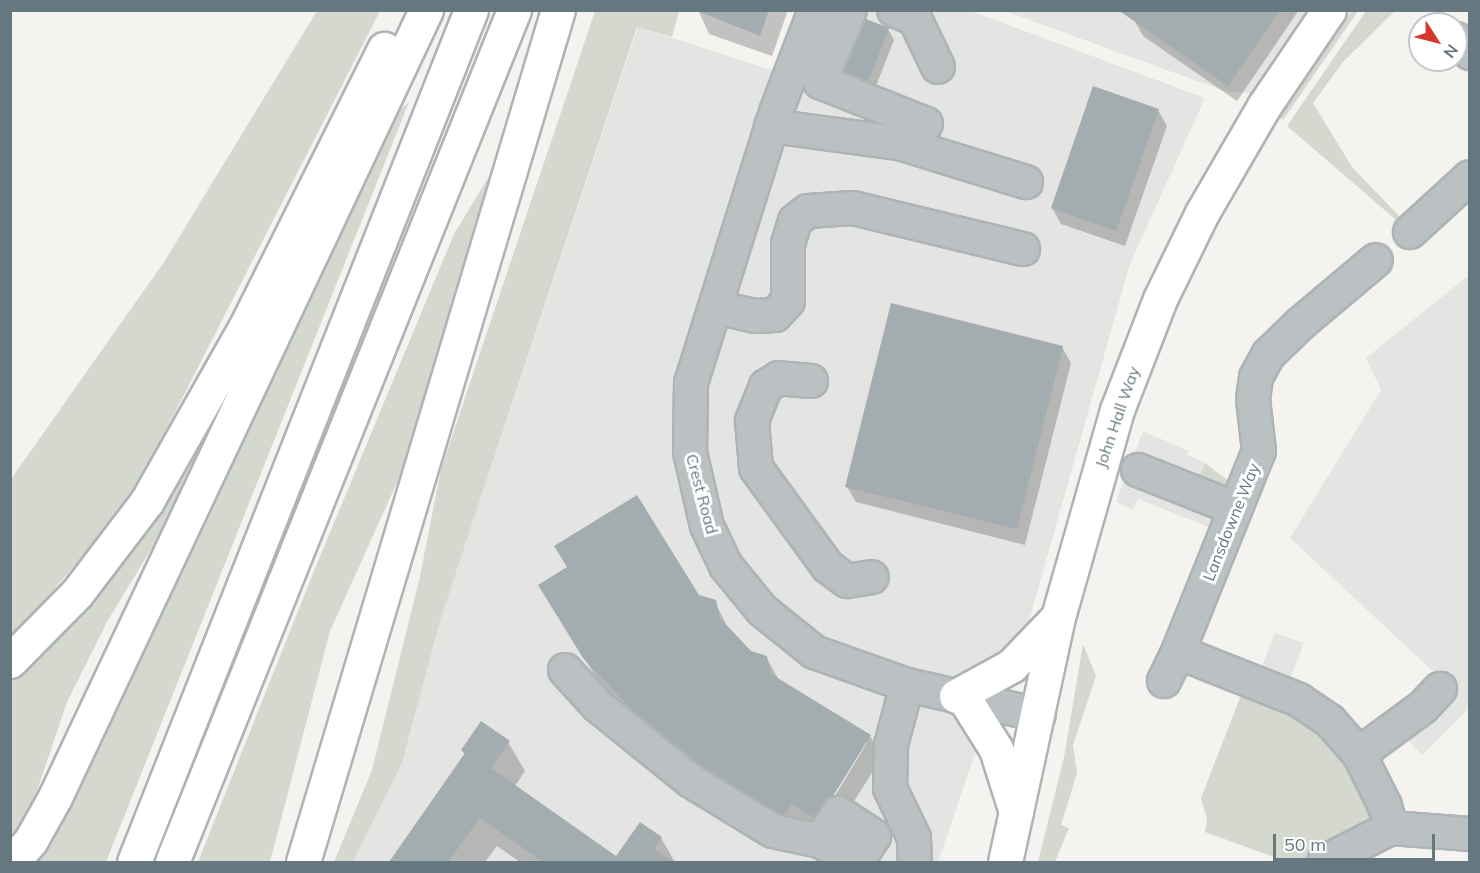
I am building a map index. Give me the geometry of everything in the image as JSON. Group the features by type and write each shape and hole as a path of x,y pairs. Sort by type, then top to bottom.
{"highway":[{"path":"10,661 77,593 147,501 245,328 403,10"},
{"path":"12,862 31,840 55,797 426,10"},
{"path":"135,862 471,10"},
{"path":"172,862 514,10"},
{"path":"303,862 558,10"},
{"name":"John Hall Way","path":"1005,862 1018,817 1058,617 1117,410 1160,299 1248,133 1329,10"},
{"path":"1018,817 996,749 960,697 1017,661 1058,617"}],"street":[{"name":"Crest Road","path":"815,10 771,126 691,383 690,452 707,526 726,566 785,632 814,652 907,685 1039,715"},
{"path":"850,10 820,82 927,124"},
{"path":"894,10 915,19 938,67"},
{"path":"771,126 900,142 1026,182"},
{"path":"1410,232 1470,177"},
{"path":"715,308 755,316 775,315 788,301 788,244 795,221 808,211 853,208 1023,249"},
{"name":"Lansdowne Way","path":"1164,681 1259,451 1253,399 1256,377 1268,355 1376,260"},
{"path":"811,381 779,378 762,393 752,421 756,468 828,567 847,581 872,577"},
{"path":"1138,470 1236,509"},
{"path":"1178,651 1299,700 1330,721 1359,754 1385,806 1391,828"},
{"path":"565,670 598,706 691,780 774,831 820,841 856,862"},
{"path":"907,685 891,745 890,788 914,838 915,862"},
{"path":"1359,754 1423,707 1440,689"},
{"path":"1324,862 1391,828 1470,834"}],"shaded area":[{"path":"1352,10 1358,11 1283,120 1280,118"},
{"path":"317,11 380,11 142,477 84,554 11,640 11,479 164,262"},
{"path":"595,11 679,11 672,37 637,27 441,618 402,763 353,862 334,862 372,770 420,576 441,469"},
{"path":"835,11 971,11 1205,98 1130,264 1029,621 975,754 938,862 353,862 402,763 441,618 638,27 812,83"},
{"path":"1005,11 1308,11 1254,93 1227,92"},
{"path":"1366,11 1395,11 1343,62 1313,103 1352,167 1401,218 1402,225 1287,126"},
{"path":"409,102 106,862 29,862 386,122"},
{"path":"505,150 399,478 330,631 270,862 198,862 314,571 454,234"},
{"path":"1469,275 1469,708 1422,755 1402,734 1440,678 1290,538 1381,390 1366,358"},
{"path":"214,406 221,410 173,513 107,622 67,702 33,803 11,847 11,678 40,652"},
{"path":"1143,431 1189,451 1187,455 1205,463 1195,484 1224,496 1211,528 1138,499 1133,510 1116,502"},
{"path":"1205,463 1230,482 1224,496 1195,484"},
{"path":"1275,633 1304,643 1289,682 1260,671"},
{"path":"1083,644 1096,676 1073,745 1077,773 1061,825 1069,828 1055,862 1038,862 1064,757"},
{"path":"1243,690 1332,733 1373,815 1363,828 1347,834 1301,862 1287,862 1205,832 1207,819 1201,798"}],"building":[{"path":"695,10 769,10 760,36"},
{"path":"1118,10 1280,10 1228,86"},
{"path":"866,19 889,28 868,82 844,72"},
{"path":"1093,86 1159,109 1116,231 1051,208"},
{"path":"891,303 1063,346 1017,529 845,487"},
{"path":"637,495 699,595 716,600 720,618 751,651 767,656 771,674 871,735 833,796 814,818 792,804 785,815 780,814 701,766 635,713 583,658 538,585 567,567 554,546"},
{"path":"481,721 510,741 491,768 616,856 640,822 662,837 654,849 673,862 543,862 480,818 448,862 389,862 465,753 461,750"}]}
